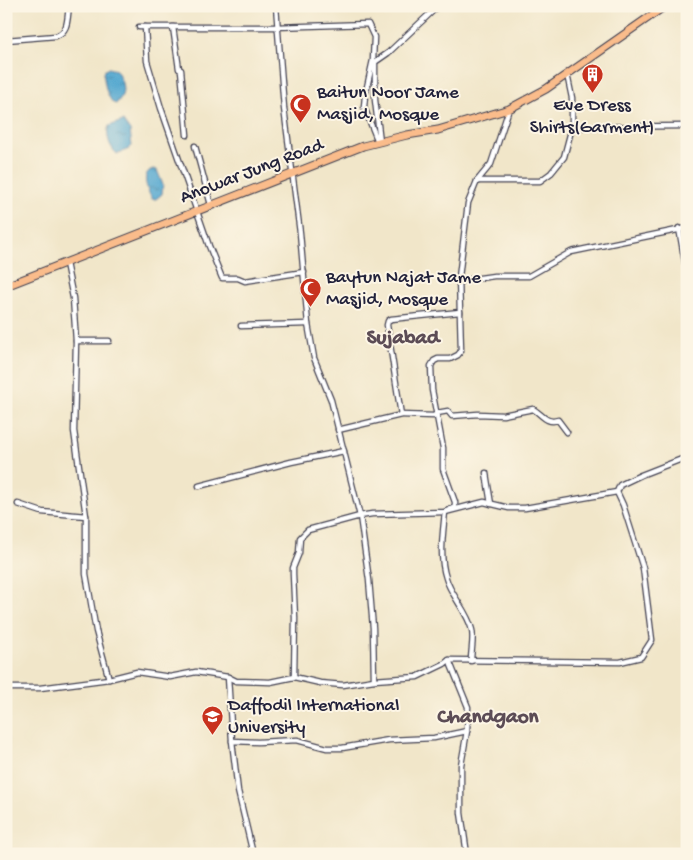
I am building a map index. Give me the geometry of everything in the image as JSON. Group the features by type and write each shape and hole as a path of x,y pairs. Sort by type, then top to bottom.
{"highway":[{"name":"Anowar Jung Road","path":"6,286 363,146 407,135 438,130 509,109 546,89 665,6"}],"street":[{"path":"6,40 62,34 66,29 69,6"},
{"path":"276,6 276,27 282,69 284,108 304,272 308,324 314,358 330,400 360,516 369,580 373,628 374,680"},
{"path":"379,142 375,100 375,62 388,53 438,6"},
{"path":"139,27 276,27 368,24 374,37 374,45 364,107 379,142"},
{"path":"145,27 147,61 171,138 222,278 238,278 245,281 304,272"},
{"path":"173,27 179,69 181,70 187,135"},
{"path":"477,181 540,181 551,173 564,158 572,127 572,98 568,74"},
{"path":"445,512 455,507 455,502 443,469 443,448 432,390 431,366 438,359 450,359 461,351 459,281 468,203 477,181 491,164 509,109"},
{"path":"572,127 687,126"},
{"path":"195,146 211,205"},
{"path":"459,281 494,276 529,276 570,252 679,228 687,228"},
{"path":"679,228 687,274"},
{"path":"66,263 73,298 76,341 74,431 86,516 86,574 96,631 109,679"},
{"path":"401,415 387,322 391,319 460,312"},
{"path":"241,326 308,324"},
{"path":"76,341 109,341"},
{"path":"338,430 401,415 430,416 448,411 452,416 503,415 533,410 544,419 554,422 558,420 567,432"},
{"path":"199,486 291,462 344,451"},
{"path":"6,688 40,688 109,679 137,672 170,677 196,672 236,680 270,682 294,677 320,684 343,685 374,680 417,677 449,660 620,662 641,657 652,640 643,568 617,492 620,485 687,457"},
{"path":"486,473 492,504"},
{"path":"294,677 295,618 293,574 299,552 300,538 308,530 372,514 445,512 484,502 509,508 525,508 617,492"},
{"path":"18,504 42,512 86,516"},
{"path":"445,512 442,546 443,566 446,580 472,630 471,661"},
{"path":"449,660 468,707 467,731 461,765 461,813 467,854"},
{"path":"228,677 232,741 238,791 253,854"},
{"path":"232,741 297,740 327,748 342,748 389,740 434,738 467,731"}],"water":[{"path":"108,68 116,70 123,87 122,96 116,104 108,96 106,88 103,72"},
{"path":"123,121 130,131 132,146 117,154 109,141 108,130 109,126"},
{"path":"153,169 157,170 163,185 162,194 156,199 152,199 146,182 147,174"}],"place":[{"name":"Eve Dress Shirts(Garment)","path":"592,94"},
{"name":"Baitun Noor Jame Masjid, Mosque","path":"301,123"},
{"name":"Baytun Najat Jame Masjid, Mosque","path":"310,308"},
{"name":"Daffodil International University","path":"212,736"}],"district":[{"name":"Sujabad","path":"403,339"},
{"name":"Chandgaon","path":"488,718"}]}
